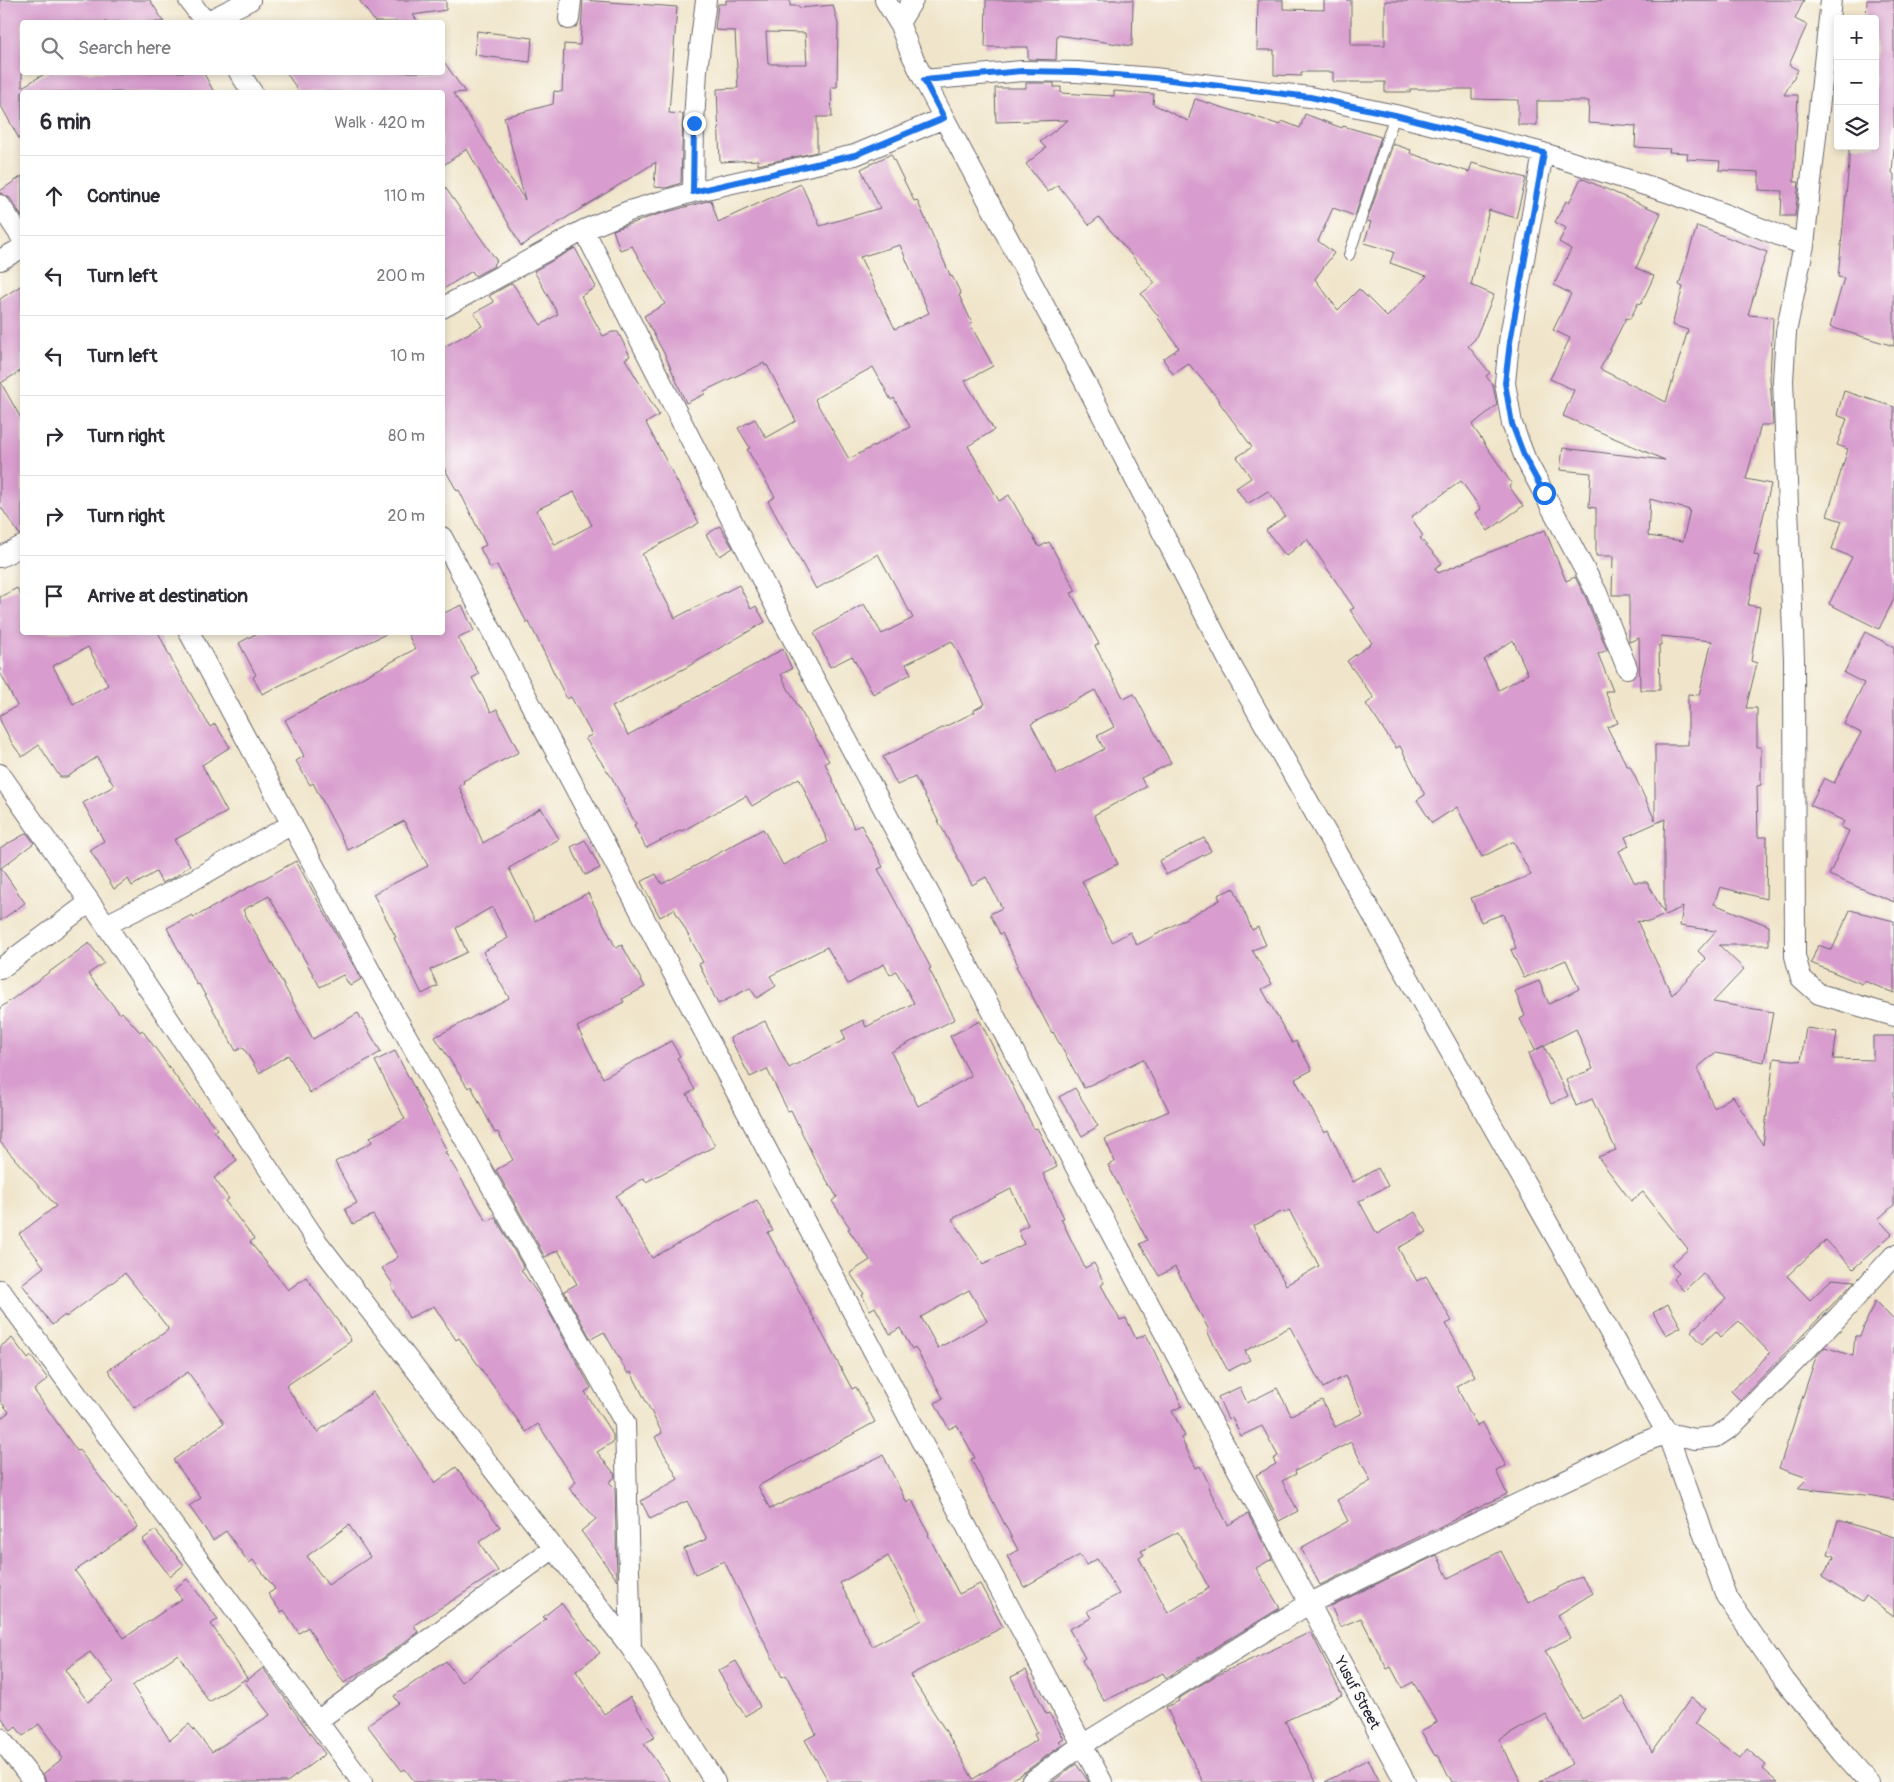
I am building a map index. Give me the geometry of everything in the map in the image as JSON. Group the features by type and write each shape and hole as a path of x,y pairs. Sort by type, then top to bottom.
{"street":[{"path":"189,0 204,20"},
{"path":"210,20 250,0"},
{"path":"693,192 697,70 706,0"},
{"path":"885,0 899,23 924,80 1087,386 1232,666 1667,1433 1726,1596 1784,1681 1842,1752 1870,1782"},
{"path":"899,23 913,0"},
{"path":"1831,0 1804,245 1786,332 1783,380 1794,658 1795,956 1800,978 1819,994 1894,1016"},
{"path":"924,80 1022,71 1096,74 1154,78 1310,97 1395,115 1544,153 1670,193 1804,245"},
{"path":"241,75 251,90"},
{"path":"445,306 584,230 629,211 693,192 855,155 944,118"},
{"path":"1544,153 1510,342 1505,383 1512,424 1525,458 1596,593 1627,668"},
{"path":"0,205 20,235"},
{"name":"Yusuf Street","path":"584,230 786,626 1405,1782"},
{"path":"0,260 20,249"},
{"path":"445,543 1102,1782"},
{"path":"0,557 20,547"},
{"path":"191,635 376,982 624,1423 632,1648"},
{"path":"0,774 106,925 318,1243 632,1648 715,1782"},
{"path":"106,925 181,888 292,824"},
{"path":"0,969 90,902"},
{"path":"1031,1782 1082,1745 1310,1603 1629,1449 1667,1433 1695,1439 1716,1437 1731,1427 1839,1316 1894,1255"},
{"path":"0,1290 362,1782"},
{"path":"316,1721 554,1548"},
{"path":"0,1738 34,1782"}],"lane":[{"path":"1349,255 1395,115"}],"building":[{"path":"0,0 150,0 163,20 20,20 20,75 22,75 22,87 43,75 205,75 213,90 20,90 20,140 0,104"},
{"path":"359,0 446,0 446,10 413,15 417,20 374,20"},
{"path":"583,0 677,7 669,113 683,114 681,183 666,188 654,187 656,162 521,246 467,149 445,164 445,90 298,90 288,75 445,75 445,63 465,92 453,93 525,200 504,117 553,104 554,91 562,92 564,44 580,45"},
{"path":"726,0 790,0 790,6 799,6 799,8 833,5 838,24 837,87 831,87 832,117 817,117 817,152 758,165 758,160 720,162 717,89 738,88 735,31 715,30 718,4 726,4","holes":["766,32 805,33 807,64 768,64"]},
{"path":"986,0 1133,0 1132,46 1057,35 1056,60 1028,59 1028,47 985,47"},
{"path":"1258,0 1283,0 1283,9 1324,10 1324,0 1351,0 1351,45 1385,45 1385,1 1804,0 1795,19 1807,25 1789,65 1798,70 1784,95 1798,95 1794,182 1799,182 1795,216 1781,216 1782,191 1759,190 1759,172 1719,170 1720,161 1687,159 1688,153 1669,152 1670,149 1635,147 1636,126 1588,123 1589,101 1537,101 1537,125 1518,125 1518,100 1472,99 1472,89 1410,89 1410,92 1385,92 1385,82 1333,82 1333,72 1301,72 1301,76 1274,75 1274,50 1257,50"},
{"path":"1867,0 1894,0 1894,147 1892,174 1894,174 1894,346 1830,327 1844,278 1838,277 1849,150 1879,150 1879,15 1866,15"},
{"path":"477,31 532,38 530,62 474,55"},
{"path":"1026,83 1054,83 1054,87 1061,87 1061,93 1114,96 1114,91 1154,94 1153,104 1188,121 1195,99 1280,125 1282,121 1300,128 1305,114 1342,128 1343,126 1381,137 1355,216 1333,208 1318,241 1334,253 1315,279 1338,310 1359,289 1387,317 1427,276 1390,263 1394,252 1364,243 1371,222 1367,221 1393,144 1411,150 1410,153 1469,172 1472,163 1526,178 1516,218 1489,210 1471,285 1494,295 1475,339 1468,346 1490,373 1486,376 1493,385 1497,405 1472,425 1512,484 1509,486 1523,506 1488,531 1475,513 1481,509 1461,481 1411,517 1423,536 1420,538 1442,563 1435,568 1438,573 1545,530 1566,581 1575,577 1586,598 1607,650 1598,654 1613,691 1605,691 1618,723 1607,727 1627,766 1630,766 1655,820 1655,745 1688,745 1688,694 1699,695 1712,641 1661,636 1661,645 1659,645 1660,690 1640,690 1639,638 1629,642 1629,595 1612,595 1613,556 1596,556 1596,508 1589,507 1591,473 1560,470 1563,448 1665,460 1563,416 1574,390 1550,379 1570,338 1553,330 1571,294 1554,285 1571,249 1559,242 1566,228 1555,222 1566,201 1569,203 1581,178 1661,213 1636,268 1654,276 1641,304 1638,303 1630,319 1626,318 1600,369 1666,402 1688,330 1672,325 1683,287 1679,285 1697,226 1767,252 1748,315 1773,317 1770,378 1773,425 1761,425 1746,479 1771,484 1754,555 1759,556 1748,605 1760,607 1751,661 1757,663 1746,708 1757,708 1757,747 1761,747 1761,785 1757,786 1758,837 1767,837 1766,899 1720,887 1714,904 1769,926 1769,945 1719,945 1744,969 1713,1002 1773,1012 1764,1062 1715,1053 1697,1068 1714,1108 1733,1096 1763,1145 1774,1058 1801,1061 1806,1028 1837,1032 1833,1059 1873,1060 1873,1036 1894,1036 1894,1205 1878,1219 1892,1234 1853,1269 1826,1240 1787,1276 1810,1300 1832,1279 1855,1281 1740,1400 1731,1391 1770,1353 1739,1321 1721,1337 1716,1331 1702,1344 1691,1331 1726,1299 1703,1273 1684,1291 1673,1279 1679,1273 1671,1265 1688,1249 1643,1192 1631,1201 1598,1157 1616,1150 1592,1099 1576,1106 1566,1080 1593,1069 1576,1029 1535,1050 1520,1019 1525,1016 1515,991 1539,981 1549,1004 1579,989 1566,960 1524,978 1511,950 1516,948 1503,914 1481,922 1471,898 1531,875 1514,842 1482,857 1457,807 1432,823 1417,800 1425,795 1400,746 1396,748 1366,704 1374,698 1347,661 1372,643 1350,610 1354,608 1307,539 1286,556 1266,530 1285,516 1268,491 1247,504 1236,488 1251,478 1237,457 1252,447 1220,401 1189,364 1173,374 1163,359 1179,348 1141,294 1155,283 1099,217 1089,225 1058,185 1048,192 1026,164 1046,148 1040,142 1068,120 996,122 995,88 1026,88","holes":["1650,499 1690,510 1683,541 1648,536","1513,640 1528,674 1499,690 1484,660","1665,819 1664,913 1647,882 1634,882 1619,851 1629,846 1625,837","1683,907 1680,926 1716,931 1698,951 1706,959 1672,995 1637,921 1649,922"]},
{"path":"891,154 914,201 917,200 951,277 961,294 959,295 972,323 970,324 993,366 965,381 994,430 968,446 999,501 1009,495 1039,547 1049,542 1076,591 1071,593 1099,644 1095,646 1124,699 1134,694 1171,763 1141,778 1146,787 1094,815 1118,864 1082,881 1112,942 1130,932 1137,945 1220,900 1218,895 1234,888 1252,930 1258,927 1266,945 1252,950 1272,984 1262,989 1292,1043 1296,1041 1312,1070 1295,1079 1324,1132 1328,1130 1353,1182 1378,1168 1388,1186 1359,1201 1377,1234 1415,1212 1427,1232 1398,1248 1417,1281 1426,1276 1452,1321 1446,1324 1475,1376 1456,1386 1477,1426 1483,1423 1506,1466 1496,1471 1507,1494 1320,1585 1301,1548 1348,1521 1337,1500 1371,1481 1351,1442 1295,1471 1296,1474 1282,1481 1298,1511 1279,1521 1256,1475 1276,1464 1273,1459 1278,1456 1262,1426 1241,1436 1232,1417 1228,1419 1218,1397 1240,1387 1247,1403 1277,1388 1291,1415 1322,1400 1335,1427 1363,1413 1345,1376 1323,1388 1290,1327 1245,1351 1250,1360 1228,1371 1207,1331 1209,1330 1175,1267 1159,1276 1140,1244 1147,1240 1108,1165 1115,1162 1105,1139 1169,1111 1143,1059 1084,1088 1052,1033 1016,966 1018,965 1002,933 1000,934 990,914 1002,908 986,877 972,885 915,777 897,785 883,757 975,712 974,710 985,704 952,641 906,664 911,674 873,694 852,656 830,667 814,633 864,604 882,634 913,618 878,554 816,589 768,501 775,497 747,449 750,448 738,428 755,419 766,438 796,421 767,365 765,366 764,363 704,391 705,394 686,403 665,355 644,316 665,304 632,246 620,250 613,230 656,215 711,200 718,222 801,184 820,226 880,208 861,169","holes":["900,245 929,313 895,329 860,257","873,367 891,400 894,398 910,427 849,459 815,400","1095,690 1114,727 1097,736 1104,749 1057,774 1031,724","1289,1210 1319,1266 1286,1285 1253,1226 1283,1211 1284,1213"]},
{"path":"20,177 20,214 10,198 0,193 0,191"},
{"path":"445,187 497,261 493,264 494,266 475,276 472,271 445,288"},
{"path":"575,248 596,287 581,296 603,336 612,332 618,332 630,356 625,359 659,415 646,423 699,523 642,554 675,618 739,585 751,609 756,606 765,622 612,707 628,735 783,649 792,669 781,674 785,683 829,761 825,763 854,828 861,825 883,867 878,869 931,968 929,969 955,1019 891,1052 918,1106 971,1076 950,1036 980,1021 1034,1129 1037,1128 1057,1167 1043,1174 1064,1218 1061,1219 1085,1268 1094,1263 1104,1283 1101,1285 1120,1320 1126,1318 1136,1339 1146,1334 1182,1406 1172,1411 1185,1436 1181,1438 1196,1468 1200,1466 1210,1486 1208,1487 1228,1525 1248,1514 1272,1559 1256,1568 1280,1608 1166,1678 1163,1673 1104,1701 1082,1660 1085,1658 1069,1629 1091,1618 1087,1611 1119,1594 1097,1559 1086,1565 1080,1555 1024,1587 1007,1556 1018,1550 971,1459 975,1458 957,1425 949,1429 935,1403 943,1398 915,1347 912,1349 900,1328 890,1334 875,1307 870,1310 862,1295 864,1294 850,1273 870,1260 848,1229 850,1228 832,1201 837,1197 817,1164 791,1110 788,1111 767,1069 750,1077 730,1038 765,1021 789,1068 846,1039 842,1031 863,1020 866,1027 914,1003 896,971 890,975 884,964 848,984 827,947 770,976 776,986 757,998 750,988 718,1004 699,964 703,962 674,909 660,917 641,882 656,874 662,884 763,829 783,865 828,842 799,778 752,806 746,796 682,831 646,848 612,778 585,738 592,735 571,697 567,699 529,622 527,623 497,565 490,568 480,548 486,545 459,490 457,491 445,469 445,346 482,326 474,313 494,302 489,296 512,283 541,325 558,314 534,271","holes":["574,492 592,525 555,545 536,510","1011,1189 1028,1225 1018,1230 1024,1244 983,1264 952,1219","969,1290 987,1321 938,1348 921,1317","1178,1532 1209,1588 1168,1613 1139,1558 1144,1555 1141,1551"]},
{"path":"20,286 20,371 1,383 20,416 20,535 0,506 0,299"},
{"path":"1844,391 1894,407 1894,599 1879,629 1829,604 1852,557 1832,549 1842,521 1827,516 1848,449 1837,445 1847,419 1837,415"},
{"path":"720,526 733,548 720,556 706,535"},
{"path":"17,588 20,594 20,635 159,635 173,663 210,727 215,724 230,747 202,765 227,812 174,840 190,865 175,877 162,883 156,872 132,886 128,879 114,889 90,850 104,841 83,803 114,786 97,757 67,777 60,777 39,745 22,757 0,720 0,715 17,706 0,672 0,597","holes":["88,647 108,685 73,704 53,666"]},
{"path":"462,605 474,631 458,638 479,674 472,678 491,712 497,709 519,752 463,781 464,783 459,786 483,843 541,808 559,839 509,868 535,921 588,893 616,948 622,945 645,987 622,999 624,1002 577,1027 603,1078 671,1041 680,1056 677,1058 695,1090 687,1094 715,1146 646,1182 644,1178 616,1196 652,1258 757,1200 773,1231 768,1233 852,1389 856,1387 875,1422 758,1486 770,1509 883,1455 907,1503 912,1500 959,1594 980,1584 1003,1627 910,1675 947,1733 973,1779 1037,1740 1034,1734 1037,1732 1011,1677 1026,1670 1046,1714 1049,1713 1064,1739 1059,1742 1062,1745 1007,1782 829,1782 805,1740 816,1734 786,1675 782,1677 724,1561 695,1574 684,1549 707,1539 687,1501 650,1519 641,1501 678,1479 655,1437 662,1433 631,1372 628,1374 604,1332 591,1339 564,1291 577,1284 558,1250 545,1257 496,1170 513,1160 498,1132 495,1133 471,1086 468,1088 435,1037 509,998 483,952 508,938 492,907 456,928 467,952 430,970 438,986 422,994 394,938 396,937 373,894 428,866 404,821 348,850 313,783 310,785 296,761 304,756 285,720 415,649 408,635 445,635 445,613","holes":["888,1556 922,1620 872,1646 840,1583"]},
{"path":"1865,632 1894,647 1894,902 1829,875 1849,831 1841,827 1844,821 1810,805 1824,778 1834,783 1861,733 1844,724 1864,683 1844,673"},
{"path":"254,635 384,635 262,694 253,677 256,675 239,643"},
{"path":"27,833 34,843 1,868 25,903 0,921 0,848"},
{"path":"1204,838 1211,851 1166,875 1159,861"},
{"path":"585,840 600,868 585,875 571,847"},
{"path":"296,861 361,979 350,986 343,975 320,987 269,896 243,910 313,1039 358,1013 381,1052 310,1093 288,1055 259,1073 243,1047 236,1051 199,984 197,985 167,928 192,915 193,918"},
{"path":"1850,910 1894,921 1894,993 1864,981 1862,984 1811,963 1818,945 1832,950"},
{"path":"89,943 104,963 88,974 120,1014 122,1012 140,1032 142,1030 190,1096 217,1129 214,1131 237,1160 214,1178 229,1199 225,1201 254,1239 250,1242 288,1290 306,1277 350,1338 351,1341 286,1386 317,1432 373,1392 435,1483 456,1467 500,1527 479,1542 498,1571 414,1625 418,1632 383,1658 344,1683 327,1660 308,1627 299,1633 284,1610 281,1612 268,1594 275,1589 253,1560 249,1563 226,1531 213,1540 189,1506 201,1498 173,1460 224,1423 188,1372 134,1408 108,1370 167,1331 168,1328 125,1273 66,1317 65,1315 52,1325 22,1284 44,1267 19,1234 56,1206 0,1142 0,1008","holes":["349,1525 370,1557 328,1585 307,1556"]},
{"path":"1544,1046 1568,1096 1551,1104 1528,1054"},
{"path":"395,1051 447,1151 445,1152 486,1220 488,1221 495,1217 524,1268 521,1270 543,1301 591,1388 585,1392 613,1435 613,1442 597,1452 614,1473 615,1477 609,1482 615,1488 617,1580 581,1531 596,1519 569,1488 576,1482 538,1424 526,1432 459,1338 456,1340 434,1306 409,1318 391,1285 393,1284 382,1268 398,1257 373,1215 353,1224 345,1209 357,1203 335,1162 372,1142 370,1137 405,1119 375,1061"},
{"path":"1075,1088 1098,1126 1082,1136 1059,1097"},
{"path":"1875,1301 1894,1320 1894,1500 1798,1488 1808,1478 1779,1468 1816,1357 1825,1347 1853,1356 1855,1336 1860,1336"},
{"path":"1668,1304 1681,1327 1666,1335 1653,1313"},
{"path":"12,1338 28,1359 31,1356 48,1379 34,1390 77,1451 79,1450 118,1498 138,1527 75,1571 124,1638 182,1599 174,1589 187,1579 218,1619 211,1624 247,1678 209,1702 178,1654 132,1686 170,1740 189,1724 212,1752 270,1715 245,1682 263,1668 325,1754 287,1782 46,1782 43,1774 63,1758 61,1754 39,1724 23,1736 16,1727 11,1731 0,1715 0,1419 9,1412 0,1401 0,1347","holes":["90,1652 114,1682 88,1702 65,1670"]},
{"path":"1838,1520 1894,1537 1894,1616 1866,1596 1862,1602 1822,1577 1835,1556 1828,1554"},
{"path":"155,1530 184,1565 170,1576 142,1540"},
{"path":"1501,1551 1528,1603 1581,1576 1593,1593 1558,1615 1570,1638 1545,1651 1582,1719 1623,1697 1652,1752 1691,1698 1706,1708 1695,1724 1740,1758 1747,1749 1766,1765 1763,1769 1778,1782 1539,1782 1572,1764 1546,1714 1499,1740 1521,1782 1452,1782 1438,1755 1435,1756 1421,1731 1437,1722 1413,1682 1402,1688 1391,1667 1387,1669 1361,1618 1340,1627 1331,1606 1437,1555 1448,1578"},
{"path":"561,1603 600,1653 576,1671 604,1714 630,1697 655,1737 644,1744 671,1782 415,1782 405,1769 402,1771 367,1725 399,1703 394,1696 446,1661 461,1682 546,1619 543,1617"},
{"path":"1311,1632 1342,1695 1285,1721 1316,1782 1203,1782 1166,1707 1179,1701 1178,1699 1215,1676"},
{"path":"736,1661 760,1707 745,1716 718,1671"},
{"path":"1368,1759 1380,1782 1325,1782"},
{"path":"1076,1764 1089,1782 1052,1782"}],"route":[{"path":"694,123 693,192 855,155 944,118 924,80 1022,71 1077,72 1154,78 1310,97 1395,115 1544,153 1510,342 1505,383 1512,424 1525,458 1544,493"}]}
